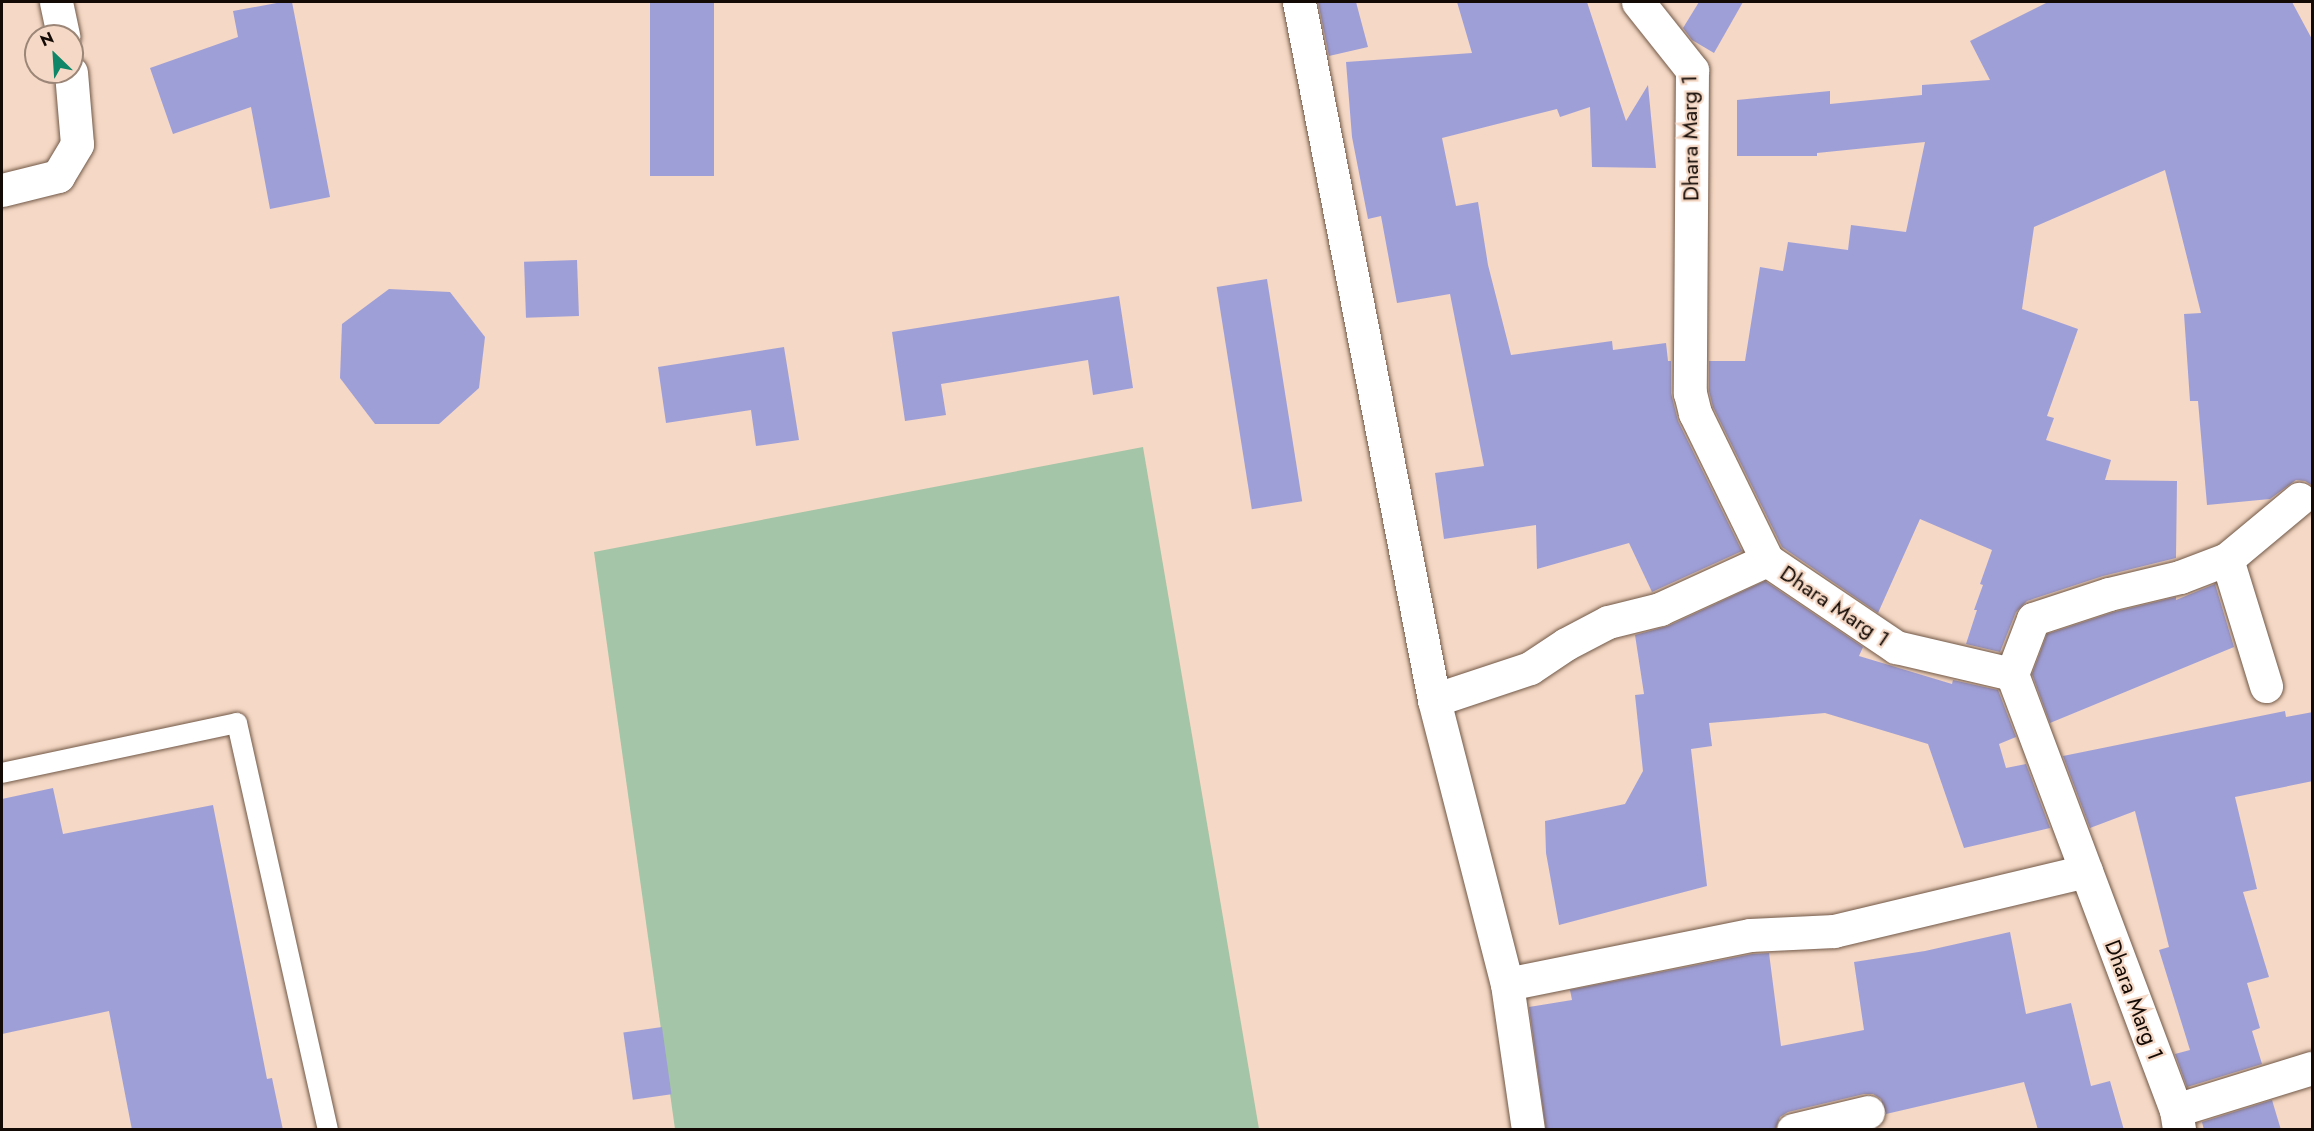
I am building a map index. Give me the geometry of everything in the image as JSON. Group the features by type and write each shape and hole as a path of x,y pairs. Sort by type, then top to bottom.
{"street":[{"path":"56,2 61,24"},
{"path":"1299,2 1434,700 1507,984 1528,1130"},
{"name":"Dhara Marg 1","path":"1638,2 1692,70 1690,393 1695,413 1767,560 1896,647 2012,674 2177,1120"},
{"path":"2,190 58,176 77,144 71,84"},
{"path":"2012,674 2033,619 2109,594 2180,577 2227,559 2299,499"},
{"path":"2227,559 2266,686"},
{"path":"1434,700 1530,668 1566,644 1608,622 1660,609 1767,560"},
{"path":"1507,984 1750,935 1834,931 2086,871"},
{"path":"2177,1120 2313,1068"},
{"path":"1793,1130 1868,1113"}],"lane":[{"path":"2,773 237,723 328,1130"}],"green space":[{"path":"1143,447 1259,1129 675,1129 594,552"}],"building":[{"path":"292,2 330,197 270,209 251,107 173,134 150,68 238,37 233,11"},
{"path":"650,2 714,2 714,176 650,176"},
{"path":"1318,2 1356,2 1368,47 1329,56"},
{"path":"1457,2 1587,2 1626,121 1648,85 1656,168 1592,167 1590,107 1560,117 1557,109 1442,138 1456,206 1478,202 1488,265 1511,355 1612,341 1613,350 1666,343 1668,361 1671,361 1671,393 1678,421 1742,551 1652,592 1629,543 1537,569 1536,525 1444,539 1435,473 1484,466 1450,294 1397,303 1381,216 1368,219 1352,137 1346,62 1472,53"},
{"path":"1699,2 1743,2 1714,53 1692,40 1683,28"},
{"path":"2048,2 2292,2 2313,41 2313,486 2305,481 2296,480 2270,499 2207,505 2198,401 2190,401 2184,314 2201,313 2165,170 2034,227 2022,309 2078,329 2047,416 2054,418 2046,440 2111,460 2105,480 2177,481 2176,558 2103,576 2027,601 2016,612 2000,652 1966,644 1983,585 1980,584 1992,550 1920,519 1878,613 1782,547 1713,407 1709,391 1709,361 1745,361 1760,267 1783,271 1788,242 1848,250 1851,225 1906,232 1925,142 1817,153 1817,156 1737,156 1737,100 1830,91 1830,104 1922,95 1922,85 1990,80 1970,41"},
{"path":"577,260 579,316 526,318 524,262"},
{"path":"1267,279 1302,501 1252,509 1217,287"},
{"path":"389,289 450,292 485,337 479,388 439,424 375,424 340,378 342,324"},
{"path":"1119,296 1133,388 1093,395 1088,360 941,384 946,415 905,421 892,332"},
{"path":"784,347 799,440 756,446 751,410 666,423 658,367"},
{"path":"1765,581 1863,647 1859,656 1952,684 1953,680 1998,690 2016,737 1999,744 2006,768 2026,764 2050,828 1964,848 1928,744 1825,713 1709,723 1712,746 1691,749 1707,886 1559,925 1546,853 1545,821 1625,804 1643,771 1635,695 1644,694 1635,635 1668,626"},
{"path":"2215,584 2234,647 2050,723 2032,674 2047,634 2114,612 2176,597 2176,600"},
{"path":"2285,711 2286,717 2313,712 2313,781 2235,797 2257,889 2243,892 2269,977 2247,983 2260,1028 2252,1031 2262,1064 2187,1087 2175,1054 2190,1050 2159,950 2169,947 2135,811 2090,828 2063,756"},
{"path":"53,788 63,834 213,805 267,1079 272,1078 283,1130 132,1130 109,1011 2,1034 2,799"},
{"path":"2010,932 2026,1014 2071,1003 2091,1086 2110,1081 2124,1130 2038,1130 2024,1082 1886,1114 1881,1099 1873,1094 1864,1094 1788,1112 1780,1117 1775,1130 1546,1130 1529,1007 1572,1000 1570,990 1752,954 1769,953 1781,1046 1864,1030 1854,962 1925,951"},
{"path":"662,1027 671,1094 633,1100 623,1032"},
{"path":"2272,1100 2281,1130 2204,1130 2202,1122"}]}
